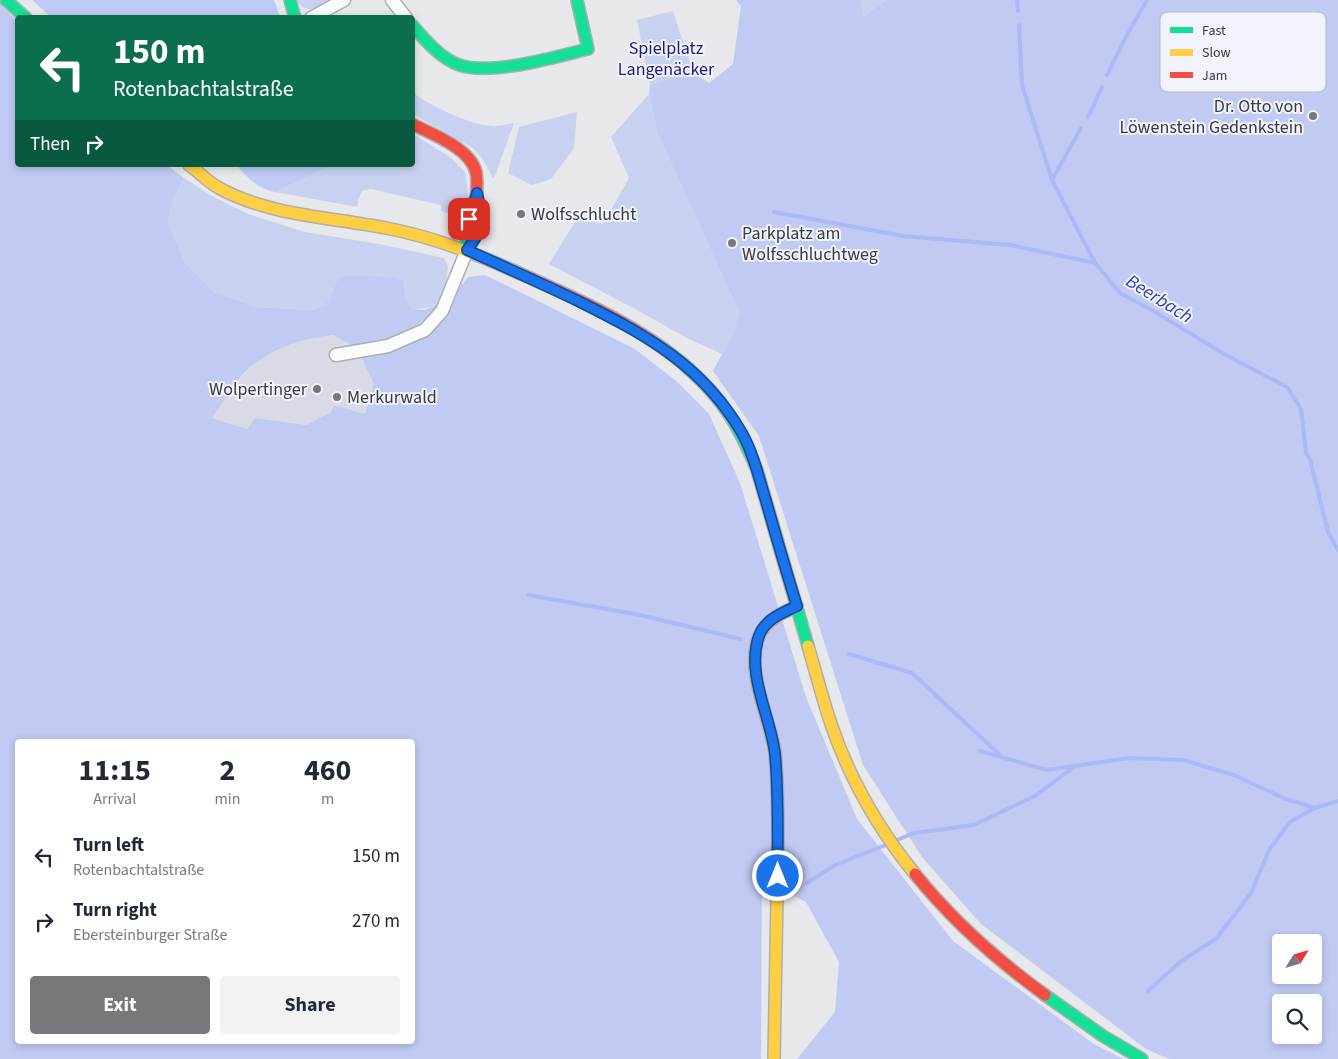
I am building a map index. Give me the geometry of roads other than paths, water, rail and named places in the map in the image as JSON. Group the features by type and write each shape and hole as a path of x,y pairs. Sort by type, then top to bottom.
{"main road":[{"path":"6,0 23,15"},
{"path":"290,0 294,15"},
{"path":"415,28 440,53 459,66 483,69 506,66 588,49 577,0"},
{"path":"415,126 456,148 468,158 476,174 477,193 483,219 479,233 467,250"},
{"path":"192,167 218,187 246,200 284,211 409,233 467,250 623,323 666,350 689,368 718,398 743,435 757,470 832,727 874,816 914,873 961,926 1044,995 1104,1037 1142,1059"},
{"path":"774,1059 778,895 777,781 775,752 770,724 756,675 755,654 758,638 764,625 776,615 797,606"}],"street":[{"path":"316,15 344,0"},
{"path":"392,0 404,15"},
{"path":"336,355 388,346 425,330 442,311 467,250"}],"waterway":[{"name":"Beerbach","path":"1017,0 1018,11"},
{"path":"1107,75 1147,0"},
{"name":"Beerbach","path":"1019,25 1022,85 1052,180 1095,263 1120,293 1224,354 1287,387 1301,409 1306,453 1310,459 1328,532 1338,550"},
{"path":"1088,117 1102,87"},
{"path":"1052,180 1081,128"},
{"path":"774,212 903,236 1010,245 1095,263"},
{"path":"528,595 640,615 740,639"},
{"path":"849,654 912,673 1001,756"},
{"path":"980,751 1046,770 1129,758 1183,760 1234,775 1283,798 1315,808 1338,801"},
{"path":"897,840 914,833 974,825 1035,796 1074,767"},
{"path":"1148,991 1181,961 1217,938 1251,893 1269,850 1290,822 1315,808"},
{"path":"807,883 835,865 886,845"}],"place":[{"name":"Dr. Otto von Löwenstein Gedenkstein","path":"1313,116"},
{"name":"Wolfsschlucht","path":"521,214"},
{"name":"Parkplatz am Wolfsschluchtweg","path":"732,243"},
{"name":"Wolpertinger","path":"317,389"},
{"name":"Merkurwald","path":"337,397"}],"park label":[{"name":"Spielplatz Langenäcker","path":"666,58"}]}
